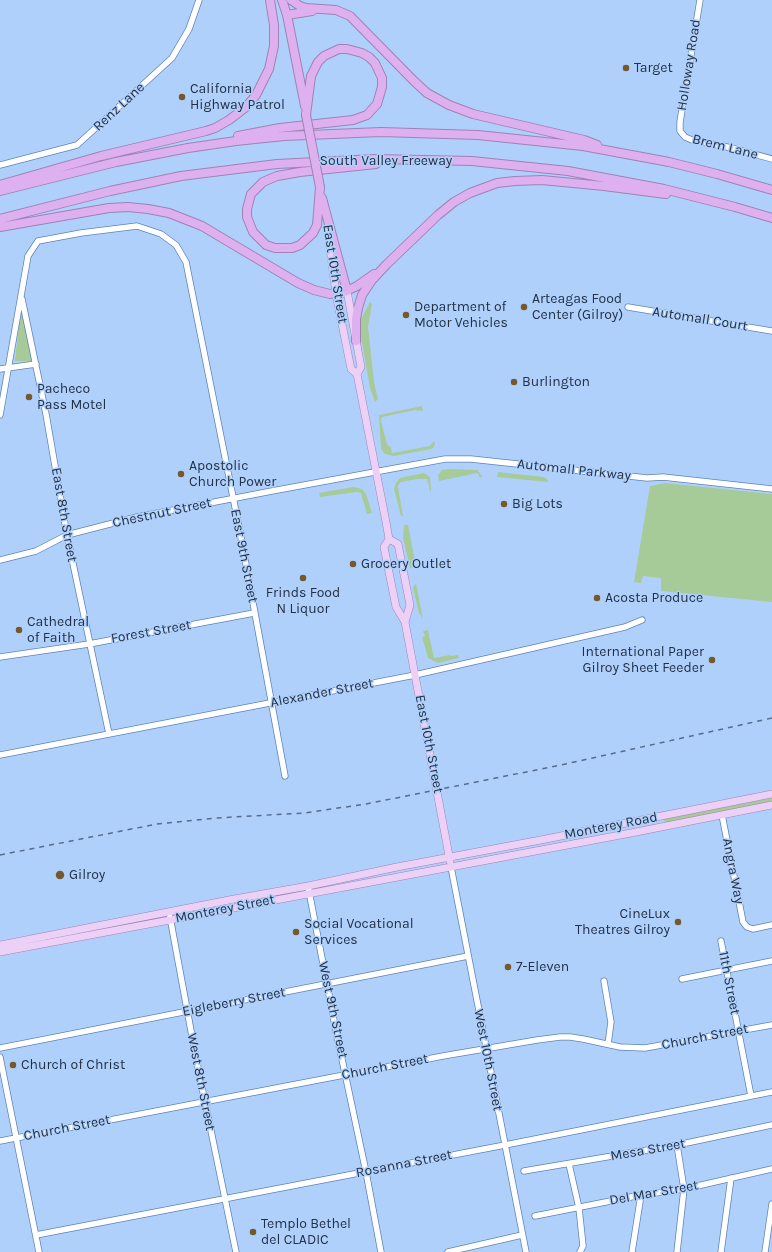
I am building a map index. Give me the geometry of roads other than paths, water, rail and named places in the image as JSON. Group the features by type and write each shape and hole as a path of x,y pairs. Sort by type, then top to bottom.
{"highway":[{"path":"0,185 101,156 206,131 229,120 246,107 256,95 269,69 274,46 274,25 270,0"},
{"path":"282,0 287,16 326,215"},
{"path":"287,0 287,16"},
{"path":"291,0 300,6 336,10 350,16 414,82 431,95 449,105 482,116 584,140 609,150"},
{"path":"287,16 320,9"},
{"path":"164,152 265,131 360,118 372,110 377,104 380,96 382,78 375,63 362,53 347,49 339,49 324,56 318,62 311,76 306,115"},
{"name":"South Valley Freeway","path":"0,191 92,167 164,152 260,138 326,133 381,132 478,134 609,150 669,162 772,190"},
{"name":"South Valley Freeway","path":"0,219 133,185 229,169 334,160 375,159 447,160 520,165 580,173 640,184 711,200 772,218"},
{"path":"320,187 317,225 313,233 300,245 292,248 275,248 266,245 253,232 247,217 246,209 248,200 256,188 270,178 343,166 447,160"},
{"path":"356,340 356,319 361,298 372,280 438,215 454,202 475,191 497,183 534,180 570,182 711,200"},
{"path":"0,227 109,208 128,207 158,210 180,216 213,231 306,287 322,293 336,294 347,291 365,281 387,264"},
{"name":"East 10th Street","path":"326,215 347,291"}],"main road":[{"name":"East 10th Street","path":"326,215 336,294 351,369 357,374 389,539 384,546 396,607 405,622 451,867"},
{"name":"East 10th Street","path":"347,291 361,367 357,374"},
{"name":"East 10th Street","path":"389,539 398,544 410,604 405,622"},
{"name":"Monterey Road","path":"450,857 772,794"},
{"name":"Monterey Road","path":"451,867 772,805"},
{"name":"Monterey Street","path":"309,889 397,866 450,857"},
{"name":"Monterey Street","path":"0,952 170,916 309,889 451,867"},
{"name":"Monterey Street","path":"0,945 170,916"}],"street":[{"name":"Renz Lane","path":"0,165 77,145 172,58 189,29 199,0"},
{"name":"Holloway Road","path":"680,131 680,122 700,0"},
{"name":"Brem Lane","path":"680,131 685,137 692,140 732,148 772,159"},
{"name":"East 9th Street","path":"21,295 22,282 28,256 38,241 80,233 137,226 162,234 176,245 186,262 240,532 285,776"},
{"name":"East 8th Street","path":"21,295 109,734"},
{"path":"0,415 7,368 21,295"},
{"name":"Automall Court","path":"628,308 772,331"},
{"path":"0,369 36,364"},
{"name":"Automall Parkway","path":"376,472 432,461 462,459 647,478 663,477 772,489"},
{"name":"Chestnut Street","path":"0,560 36,551 68,535 137,517 376,472"},
{"name":"Forest Street","path":"0,657 90,644 254,614"},
{"name":"Alexander Street","path":"0,755 416,675 625,627 642,620"},
{"name":"Angra Way","path":"722,815 742,919 747,927 753,929 772,925"},
{"name":"West 10th Street","path":"451,867 526,1252"},
{"name":"West 9th Street","path":"309,889 381,1252"},
{"name":"West 8th Street","path":"170,916 187,1011 236,1252"},
{"name":"11th Street","path":"721,941 751,1096"},
{"name":"Eigleberry Street","path":"0,1048 468,956"},
{"path":"682,979 772,961"},
{"path":"604,982 611,1022 608,1044"},
{"name":"Church Street","path":"0,1141 346,1074 443,1056 560,1037 583,1039 620,1047 645,1048 772,1025"},
{"path":"0,1057 39,1252"},
{"name":"Rosanna Street","path":"36,1235 772,1092"},
{"name":"Mesa Street","path":"524,1171 677,1145 772,1125"},
{"path":"677,1145 684,1189 677,1252"},
{"path":"569,1164 579,1208 582,1246 580,1252"},
{"name":"Del Mar Street","path":"535,1216 641,1195 684,1189 772,1169"},
{"path":"721,1252 731,1178"},
{"path":"632,1252 641,1195"},
{"path":"765,1252 772,1204"},
{"path":"450,1252 522,1234"}],"railway":[{"path":"0,855 157,824 216,818 304,813 366,804 561,765 772,718"}],"place":[{"name":"Target","path":"626,68"},
{"name":"California Highway Patrol","path":"182,97"},
{"name":"Arteagas Food Center (Gilroy)","path":"524,307"},
{"name":"Department of Motor Vehicles","path":"406,315"},
{"name":"Burlington","path":"514,382"},
{"name":"Pacheco Pass Motel","path":"29,397"},
{"name":"Apostolic Church Power","path":"181,474"},
{"name":"Big Lots","path":"504,504"},
{"name":"Grocery Outlet","path":"353,564"},
{"name":"Frinds Food N Liquor","path":"303,578"},
{"name":"Acosta Produce","path":"597,598"},
{"name":"Cathedral of Faith","path":"19,630"},
{"name":"International Paper Gilroy Sheet Feeder","path":"712,660"},
{"name":"Gilroy","path":"60,875"},
{"name":"CineLux Theatres Gilroy","path":"678,922"},
{"name":"Social Vocational Services","path":"296,932"},
{"name":"7-Eleven","path":"508,967"},
{"name":"Church of Christ","path":"13,1065"},
{"name":"Templo Bethel del CLADIC","path":"253,1232"}]}
